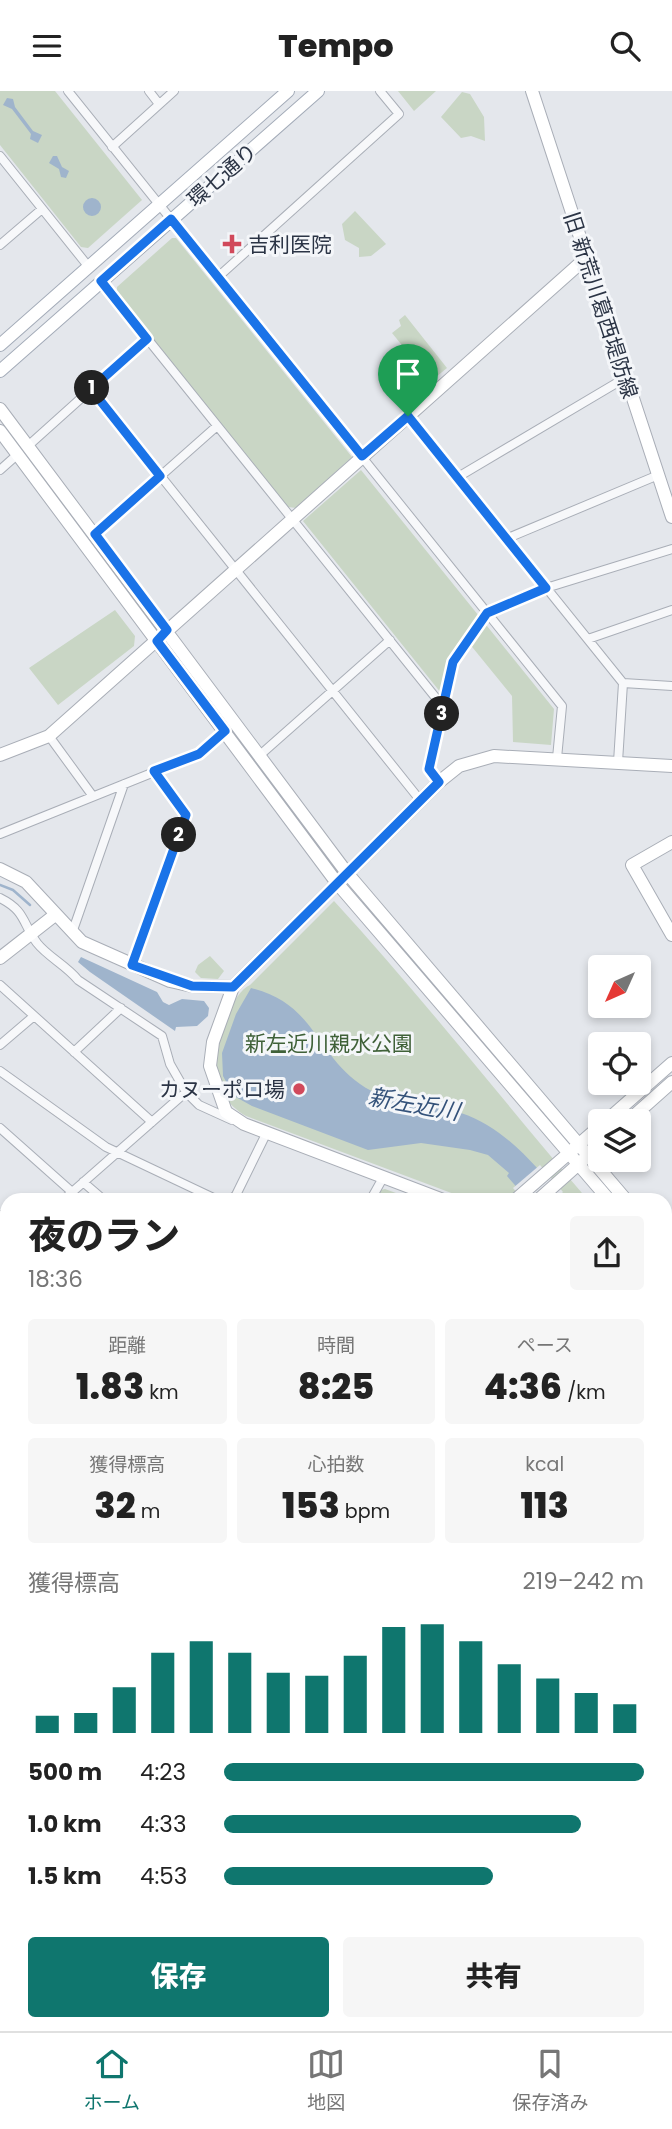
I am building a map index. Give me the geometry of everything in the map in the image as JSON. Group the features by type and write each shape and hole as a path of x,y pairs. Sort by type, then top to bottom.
{"street":[{"path":"68,91 562,706 557,758"},
{"path":"149,91 159,104"},
{"path":"112,147 174,91"},
{"name":"環七通り","path":"0,345 288,91"},
{"name":"環七通り","path":"0,370 318,91"},
{"path":"218,277 399,114 380,91"},
{"name":"旧 新荒川葛西堤防線","path":"533,91 656,476 672,517"},
{"path":"0,156 88,266"},
{"path":"0,245 41,209"},
{"path":"0,755 49,736 586,258"},
{"path":"101,281 444,708"},
{"path":"29,445 147,339"},
{"path":"458,477 625,378"},
{"path":"91,389 420,800"},
{"path":"0,409 347,873 574,1149"},
{"path":"408,416 623,683 618,762"},
{"path":"95,534 217,426"},
{"path":"0,431 337,883 574,1149 618,1193"},
{"path":"0,470 18,454"},
{"path":"508,538 656,476"},
{"path":"439,782 429,769 453,662 487,613 546,588 672,549"},
{"path":"589,639 672,610"},
{"path":"260,755 390,640"},
{"path":"623,683 672,686"},
{"path":"0,834 199,754 225,731"},
{"path":"49,736 92,795"},
{"path":"244,1124 226,1112 210,1066 213,1042 233,987 439,782 459,766 480,758 557,758 672,766"},
{"path":"132,965 186,815 154,771"},
{"path":"72,934 124,783"},
{"path":"672,842 632,865 672,936"},
{"path":"0,869 26,882 72,934 132,965 192,986 233,987"},
{"path":"0,898 13,904 26,918 38,944 69,968 78,980 162,1036 170,1064 186,1092 199,1105 426,1193"},
{"path":"0,958 55,915"},
{"path":"0,985 152,1122"},
{"path":"74,1052 121,1008"},
{"path":"0,1045 34,1016"},
{"path":"620,1109 672,1063"},
{"path":"0,1071 106,1147 204,1193"},
{"path":"642,1109 672,1082"},
{"path":"0,1128 72,1192 186,1092"},
{"path":"235,1193 267,1132"},
{"path":"523,1193 588,1137"},
{"path":"546,1193 588,1156"},
{"path":"584,1160 605,1193"},
{"path":"374,1193 384,1176"},
{"path":"83,1182 96,1193"}],"green space":[{"path":"0,91 55,91 142,200 88,248 81,247 0,145"},
{"path":"398,91 436,91 414,111"},
{"path":"462,92 470,94 484,117 485,141 471,136 461,138 441,117"},
{"path":"355,211 386,244 371,256 359,257 359,248 345,240 342,224"},
{"path":"172,238 176,238 352,457 296,508 288,507 117,294 117,287"},
{"path":"405,315 447,368 431,381 392,333 401,326 399,320"},
{"path":"361,470 554,709 551,745 513,742 512,696 464,637 448,660 441,693 303,521"},
{"path":"115,610 135,636 134,646 58,705 29,668"},
{"name":"新左近川親水公園","path":"334,901 582,1193 451,1193 239,1112 229,1102 218,1083 214,1059 219,1035 230,1009 236,998"},
{"path":"210,956 224,971 218,979 201,978 195,972 198,965"},
{"path":"385,1189 396,1193 379,1193"}],"water":[{"path":"7,98 13,99 15,107 33,131 42,135 38,143 30,139 31,134 12,109 3,105"},
{"path":"53,156 57,156 62,167 69,171 66,178 61,177 59,169 49,163"},
{"path":"92,198 98,201 101,207 98,213 92,216 86,213 83,207 86,201"},
{"path":"81,957 157,992 163,1002 169,1005 182,999 204,1001 209,1008 208,1016 197,1026 176,1027 175,1031 90,972 78,962"},
{"name":"新左近川","path":"251,988 272,995 289,1005 301,1017 345,1071 360,1084 383,1096 448,1109 478,1120 519,1150 560,1193 522,1193 507,1176 509,1173 488,1155 421,1143 368,1150 252,1106 234,1096 223,1076 222,1053 236,1014"}],"pier":[{"path":"540,1165 563,1192 517,1193 513,1188"}],"waterway":[{"path":"0,885 13,890 30,905"}],"place":[{"name":"吉利医院","path":"232,244"},
{"name":"カヌーポロ場","path":"299,1089"}],"route":[{"path":"171,219 362,456 408,416 546,588 487,613 453,662 429,769 439,782 233,987 192,986 170,981 132,965 186,815 154,771 199,754 225,731 157,641 167,630 95,534 160,476 91,389 147,339 101,281 171,219"}]}
